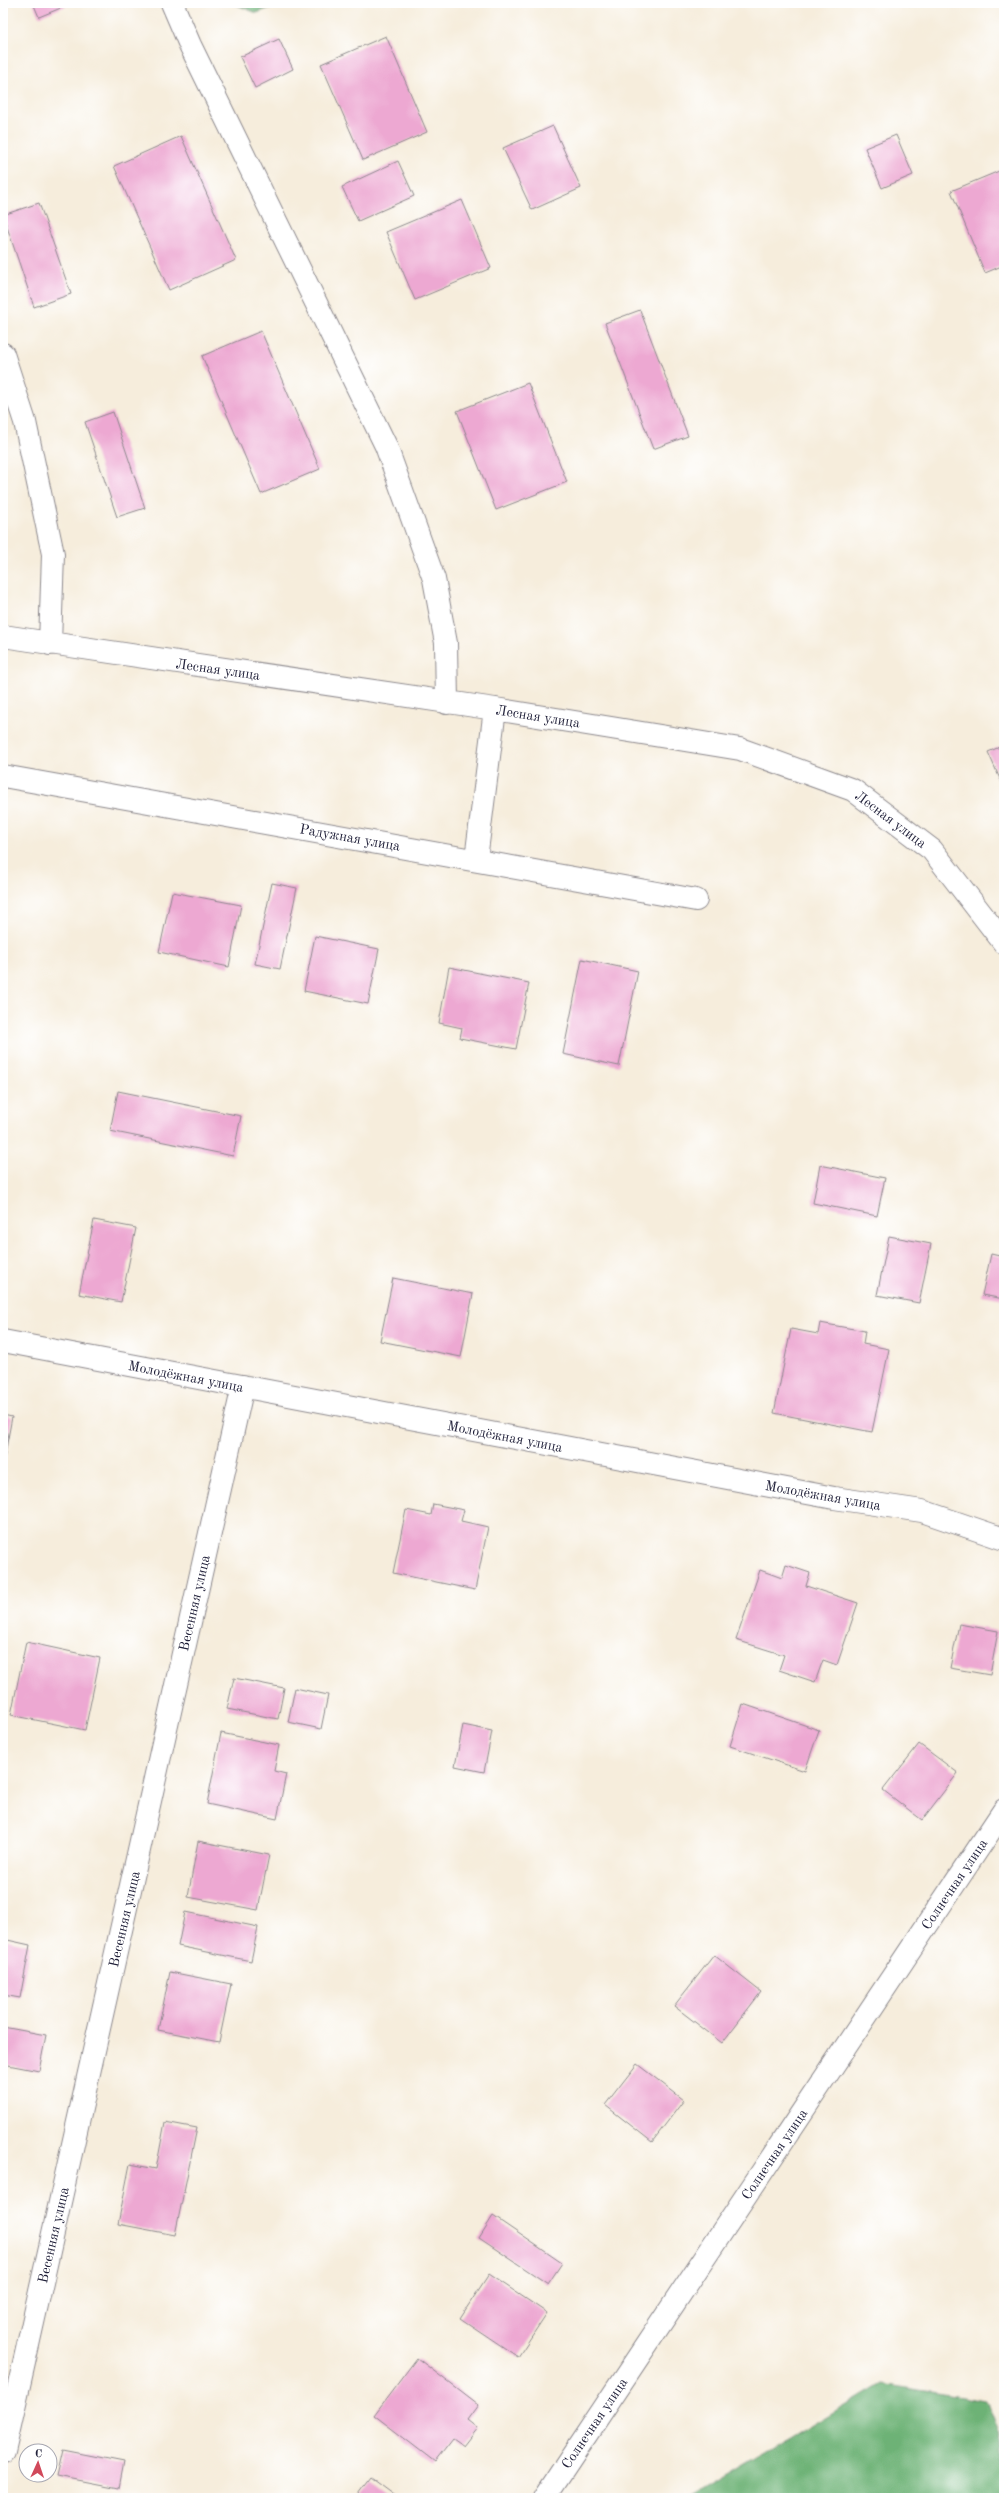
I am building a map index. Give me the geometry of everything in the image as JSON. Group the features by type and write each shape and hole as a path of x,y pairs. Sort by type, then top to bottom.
{"street":[{"path":"172,3 190,46 386,446 434,579 446,643 447,703"},
{"path":"3,354 25,422 53,554 50,644"},
{"name":"Лесная улица","path":"3,636 495,709 740,749 853,790 932,850 1004,943"},
{"path":"476,860 495,709"},
{"name":"Радужная улица","path":"3,776 696,900"},
{"name":"Молодёжная улица","path":"3,1341 826,1497 922,1511 1004,1539"},
{"name":"Весенняя улица","path":"4,2452 243,1386"},
{"name":"Солнечная улица","path":"544,2498 1004,1810"}],"green space":[{"path":"232,3 283,3 257,13"},
{"path":"882,2384 986,2401 1004,2444 1004,2498 692,2498"}],"building":[{"path":"33,3 73,3 39,17"},
{"path":"386,36 427,132 363,160 321,64"},
{"path":"279,39 293,69 255,88 240,57"},
{"path":"553,126 581,188 532,210 503,148"},
{"path":"896,135 913,175 882,188 865,148"},
{"path":"181,136 236,260 169,290 114,166"},
{"path":"398,161 414,196 358,221 342,187"},
{"path":"1004,169 1004,265 985,273 951,191"},
{"path":"462,200 491,268 415,300 386,232"},
{"path":"39,203 71,294 34,307 3,215"},
{"path":"640,310 688,436 653,449 605,323"},
{"path":"261,331 320,469 261,494 202,356"},
{"path":"528,383 567,482 496,510 457,411"},
{"path":"113,412 145,508 117,517 85,422"},
{"path":"1004,745 1004,788 988,752"},
{"path":"272,883 297,888 280,969 255,964"},
{"path":"172,892 241,905 229,967 159,952"},
{"path":"315,936 379,949 368,1004 304,991"},
{"path":"582,959 638,971 619,1066 563,1054"},
{"path":"449,967 529,983 516,1049 460,1038 462,1028 439,1023"},
{"path":"118,1091 241,1116 233,1156 110,1131"},
{"path":"820,1165 885,1178 877,1216 813,1203"},
{"path":"94,1220 136,1228 121,1302 79,1294"},
{"path":"889,1236 931,1244 919,1303 877,1295"},
{"path":"991,1254 1004,1257 1004,1299 982,1295"},
{"path":"393,1278 473,1294 461,1357 380,1341"},
{"path":"820,1323 865,1331 863,1344 889,1349 872,1432 774,1413 791,1329 818,1334"},
{"path":"3,1415 12,1417 4,1460 3,1460"},
{"path":"433,1504 464,1510 461,1521 488,1527 475,1590 393,1573 406,1510 431,1515"},
{"path":"786,1565 810,1573 806,1586 858,1603 837,1665 823,1660 815,1682 779,1670 784,1655 736,1640 760,1570 782,1578"},
{"path":"959,1624 998,1631 990,1675 950,1668"},
{"path":"26,1642 100,1658 85,1730 11,1715"},
{"path":"234,1678 284,1688 278,1719 227,1709"},
{"path":"295,1688 328,1695 321,1729 288,1722"},
{"path":"743,1704 819,1730 805,1771 730,1746"},
{"path":"463,1725 492,1731 484,1772 455,1766"},
{"path":"221,1733 279,1745 274,1771 286,1774 277,1819 207,1804"},
{"path":"919,1744 958,1773 922,1820 883,1790"},
{"path":"198,1841 269,1855 258,1910 188,1897"},
{"path":"185,1912 258,1927 251,1961 178,1946"},
{"path":"3,1939 30,1945 20,1998 3,1995"},
{"path":"714,1955 761,1992 722,2043 674,2006"},
{"path":"170,1972 231,1984 219,2042 158,2030"},
{"path":"3,2027 46,2035 39,2071 3,2064"},
{"path":"637,2064 684,2100 652,2142 605,2105"},
{"path":"165,2122 197,2128 175,2235 118,2224 130,2164 156,2169"},
{"path":"493,2216 562,2263 548,2284 479,2238"},
{"path":"489,2274 547,2313 518,2357 460,2318"},
{"path":"417,2358 478,2405 467,2420 477,2428 463,2446 453,2439 435,2462 374,2415"},
{"path":"63,2450 124,2462 119,2488 58,2476"},
{"path":"370,2478 397,2498 355,2498"}]}
